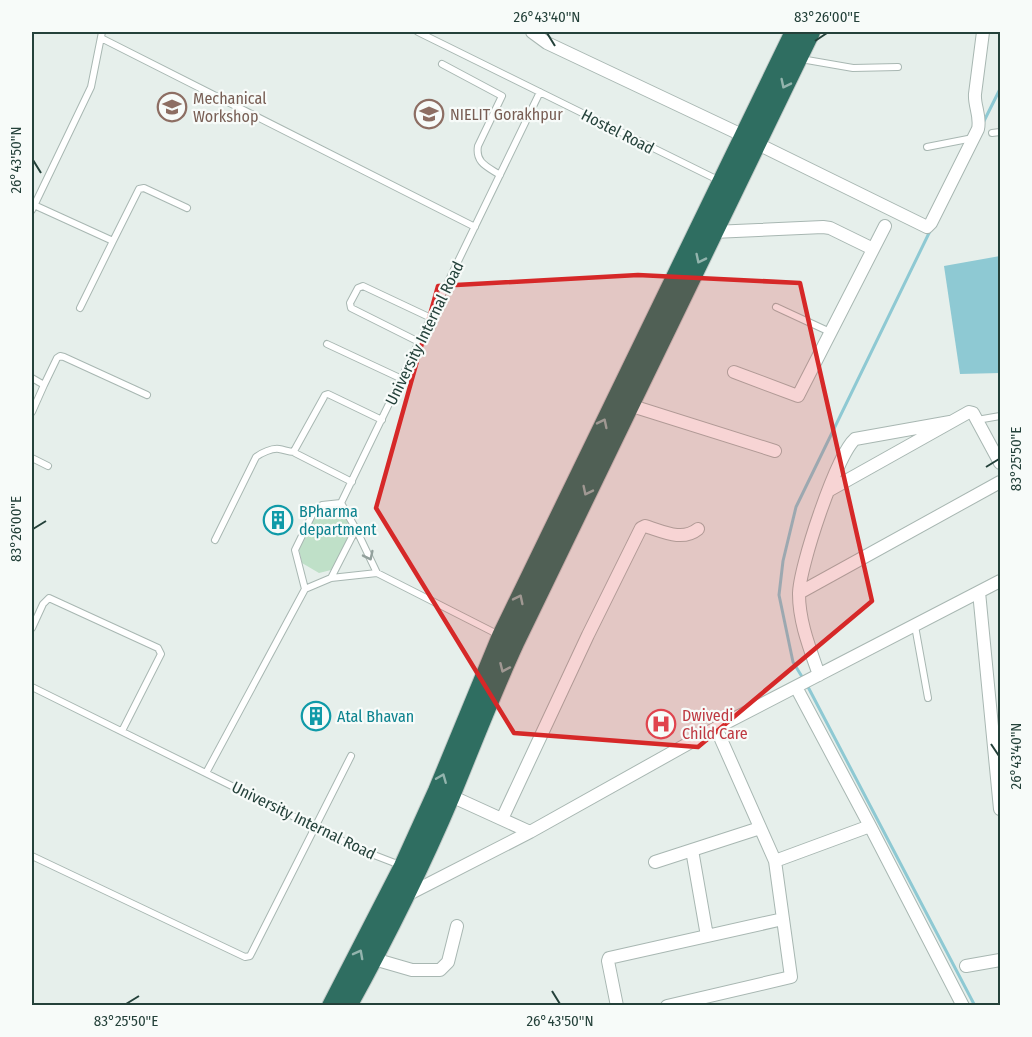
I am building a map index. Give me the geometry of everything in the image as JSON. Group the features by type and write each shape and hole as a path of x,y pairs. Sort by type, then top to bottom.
{"highway":[{"path":"331,1005 397,895 451,796 489,699 508,639 750,140 794,32"},
{"path":"750,140 798,59 811,32"},
{"path":"348,1005 374,959 397,895 404,866 476,693 508,639 629,405 713,232 728,185"}],"street":[{"path":"532,32 547,43 925,227 931,223 979,123 975,94 983,32"},
{"path":"734,372 798,396 885,226"},
{"path":"713,232 823,227 830,228 873,249"},
{"path":"629,405 776,451"},
{"path":"828,491 969,412 974,413 1000,464"},
{"path":"950,422 855,439 851,443 828,491 802,569 799,593 800,612 806,635 806,682 870,826 963,1005"},
{"path":"799,593 1000,482"},
{"path":"502,819 641,528 645,526 681,536 689,535 698,529"},
{"path":"397,895 530,832 716,728 1000,580"},
{"path":"979,592 1000,809"},
{"path":"667,1005 791,977 775,861 716,728"},
{"path":"451,796 530,832"},
{"path":"775,861 870,826"},
{"path":"656,861 760,828"},
{"path":"692,850 707,936"},
{"path":"616,1005 609,958 783,918"},
{"path":"374,959 412,970 440,970 448,962 457,926"},
{"path":"966,966 1000,960"}],"lane":[{"name":"Hostel Road","path":"418,32 728,185"},
{"path":"113,241 33,207 92,87 101,35 475,227"},
{"path":"798,59 853,68 898,67"},
{"path":"442,64 502,96 478,146 477,154 479,161 500,175"},
{"name":"University Internal Road","path":"341,503 540,92"},
{"path":"992,133 1000,132"},
{"path":"927,147 973,138"},
{"path":"80,308 139,189 144,188 187,208"},
{"path":"419,342 351,308 350,303 358,288 363,286 431,318"},
{"path":"776,307 831,332"},
{"path":"327,344 402,379"},
{"path":"32,412 60,356 147,395"},
{"path":"32,378 44,385"},
{"path":"294,452 325,395 382,420"},
{"path":"977,420 1000,416"},
{"path":"215,540 258,454 278,448 286,452 294,452 352,482"},
{"path":"32,458 48,466"},
{"path":"305,589 295,550 315,509 322,505 341,503 377,573"},
{"path":"331,578 356,529"},
{"path":"206,773 305,589 331,578 377,573 508,639"},
{"path":"32,628 43,604 49,598 158,648 161,654 122,731"},
{"path":"915,625 928,698"},
{"name":"University Internal Road","path":"32,687 361,850 404,866"},
{"path":"32,856 248,957 252,955 351,756"}],"highlighted area":[{"path":"638,275 800,283 872,601 698,747 514,733 376,508 438,286"}],"green space":[{"path":"328,510 347,519 352,533 331,570 319,573 302,563 299,549 312,518"}],"water":[{"path":"1000,256 1000,373 960,374 944,266"}],"waterway":[{"path":"983,123 1000,89"},
{"path":"804,680 793,662 779,595 783,561 796,507 931,229"},
{"path":"807,685 975,1006"}],"place":[{"name":"Mechanical Workshop","path":"172,107"},
{"name":"NIELIT Gorakhpur","path":"429,114"},
{"name":"BPharma department","path":"278,520"},
{"name":"Atal Bhavan","path":"316,716"},
{"name":"Dwivedi Child Care","path":"661,724"}]}
